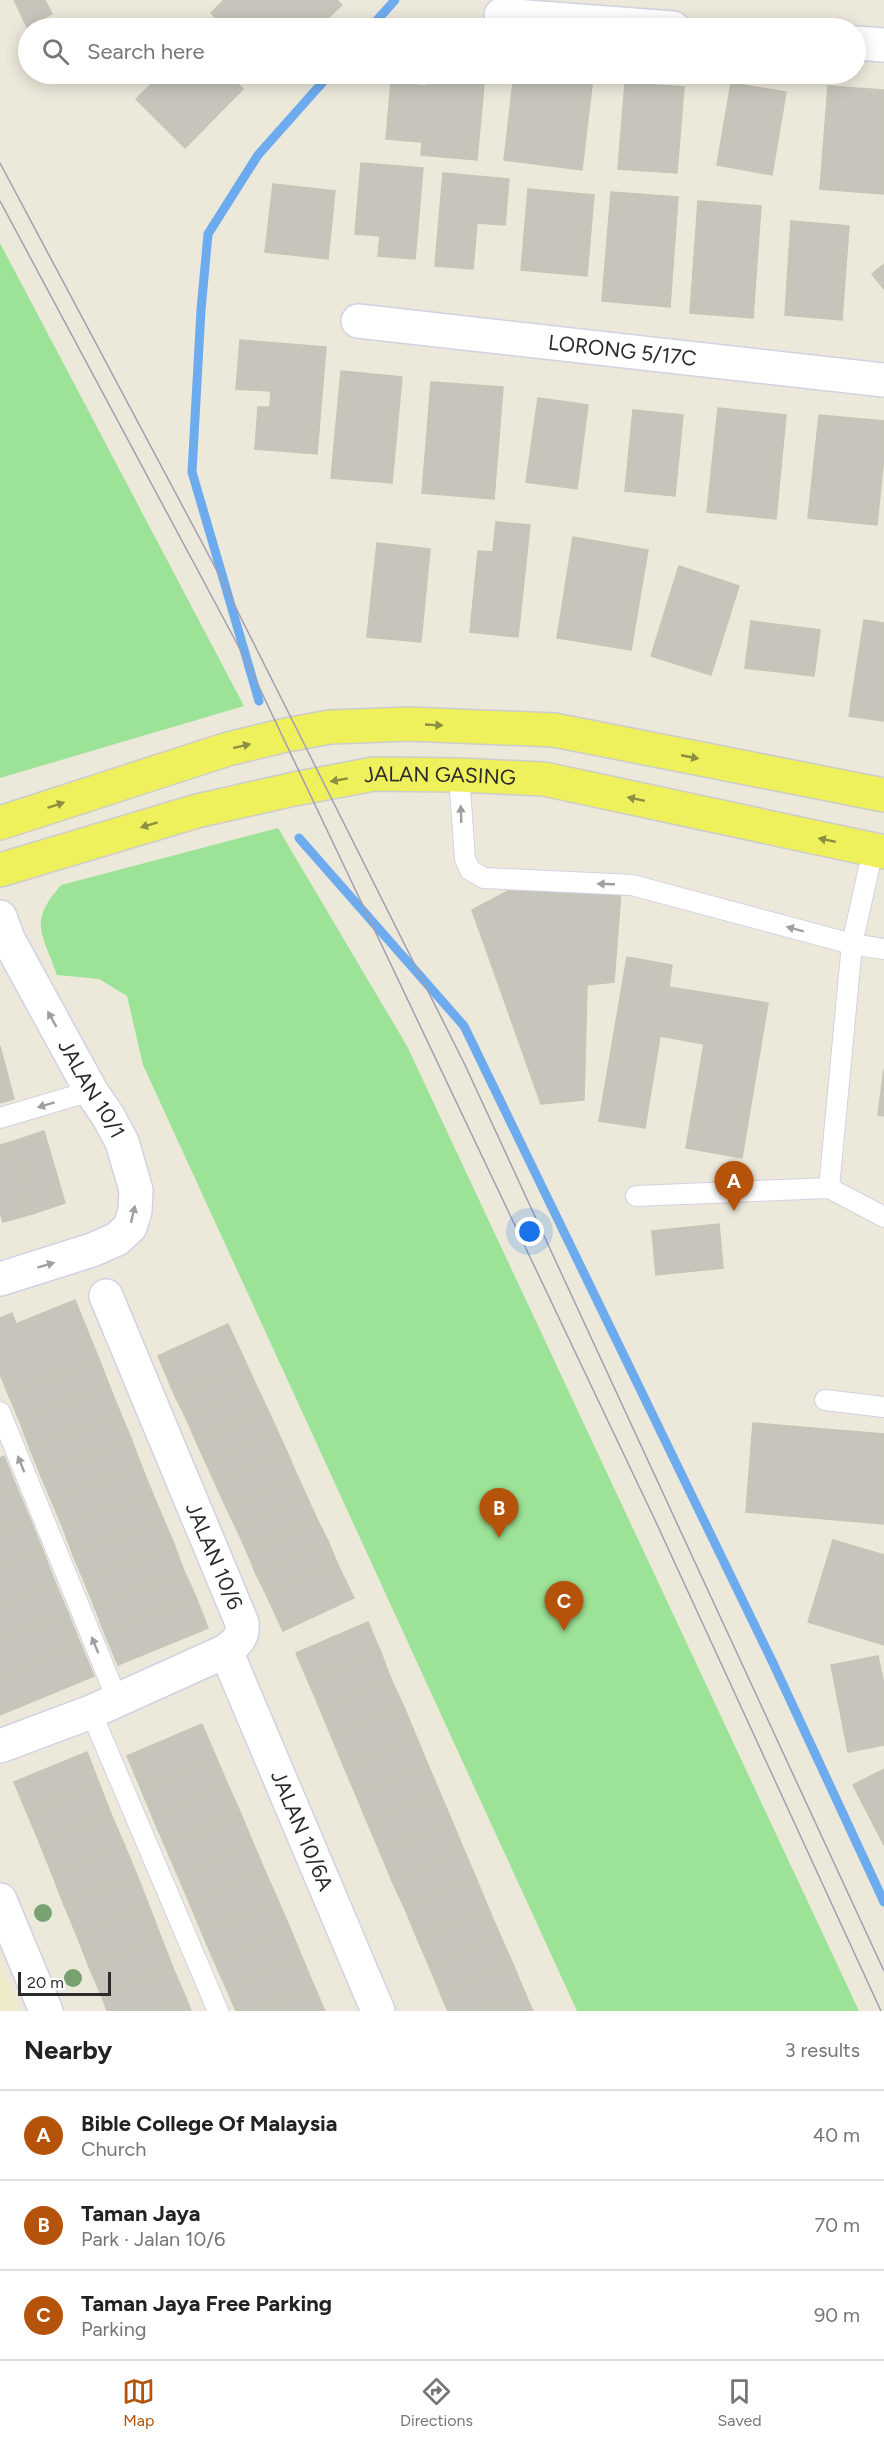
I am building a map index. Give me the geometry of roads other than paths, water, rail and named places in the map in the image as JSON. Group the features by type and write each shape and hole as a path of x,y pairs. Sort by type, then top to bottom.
{"main road":[{"path":"0,823 228,749 330,727 410,724 554,730 884,795"},
{"name":"JALAN GASING","path":"0,870 197,811 374,774 544,779 878,851"}],"street":[{"path":"501,15 541,18"},
{"path":"866,44 884,45"},
{"name":"LORONG 5/17C","path":"358,321 884,380"},
{"name":"JALAN 10/1","path":"0,1279 92,1250 117,1239 130,1227 135,1211 136,1190 122,1142 91,1091 3,932"},
{"name":"JALAN 10/6","path":"106,1296 242,1623 241,1637 226,1651"},
{"path":"0,1746 104,1705 226,1651"},
{"name":"JALAN 10/6A","path":"226,1651 378,2011"},
{"path":"0,1900 46,2011"}],"lane":[{"path":"459,775 465,859 470,870 484,878 633,885 852,944 884,949"},
{"path":"829,1188 852,944 878,851"},
{"path":"0,1118 91,1091"},
{"path":"636,1196 829,1188 884,1218"},
{"path":"825,1400 884,1407"},
{"path":"0,1412 104,1705 218,2011"}],"waterway":[{"path":"379,18 395,0"},
{"path":"259,701 192,472 201,310 208,234 258,155 321,84"},
{"path":"299,838 464,1026 773,1663 884,1902"}],"tram line":[{"path":"0,163 224,584 465,1065 884,1971"},
{"path":"0,201 249,666 655,1520 881,2011"}],"place":[{"name":"Bible College Of Malaysia","path":"734,1211"},
{"name":"Taman Jaya","path":"499,1538"},
{"name":"Taman Jaya Free Parking","path":"564,1631"}]}
